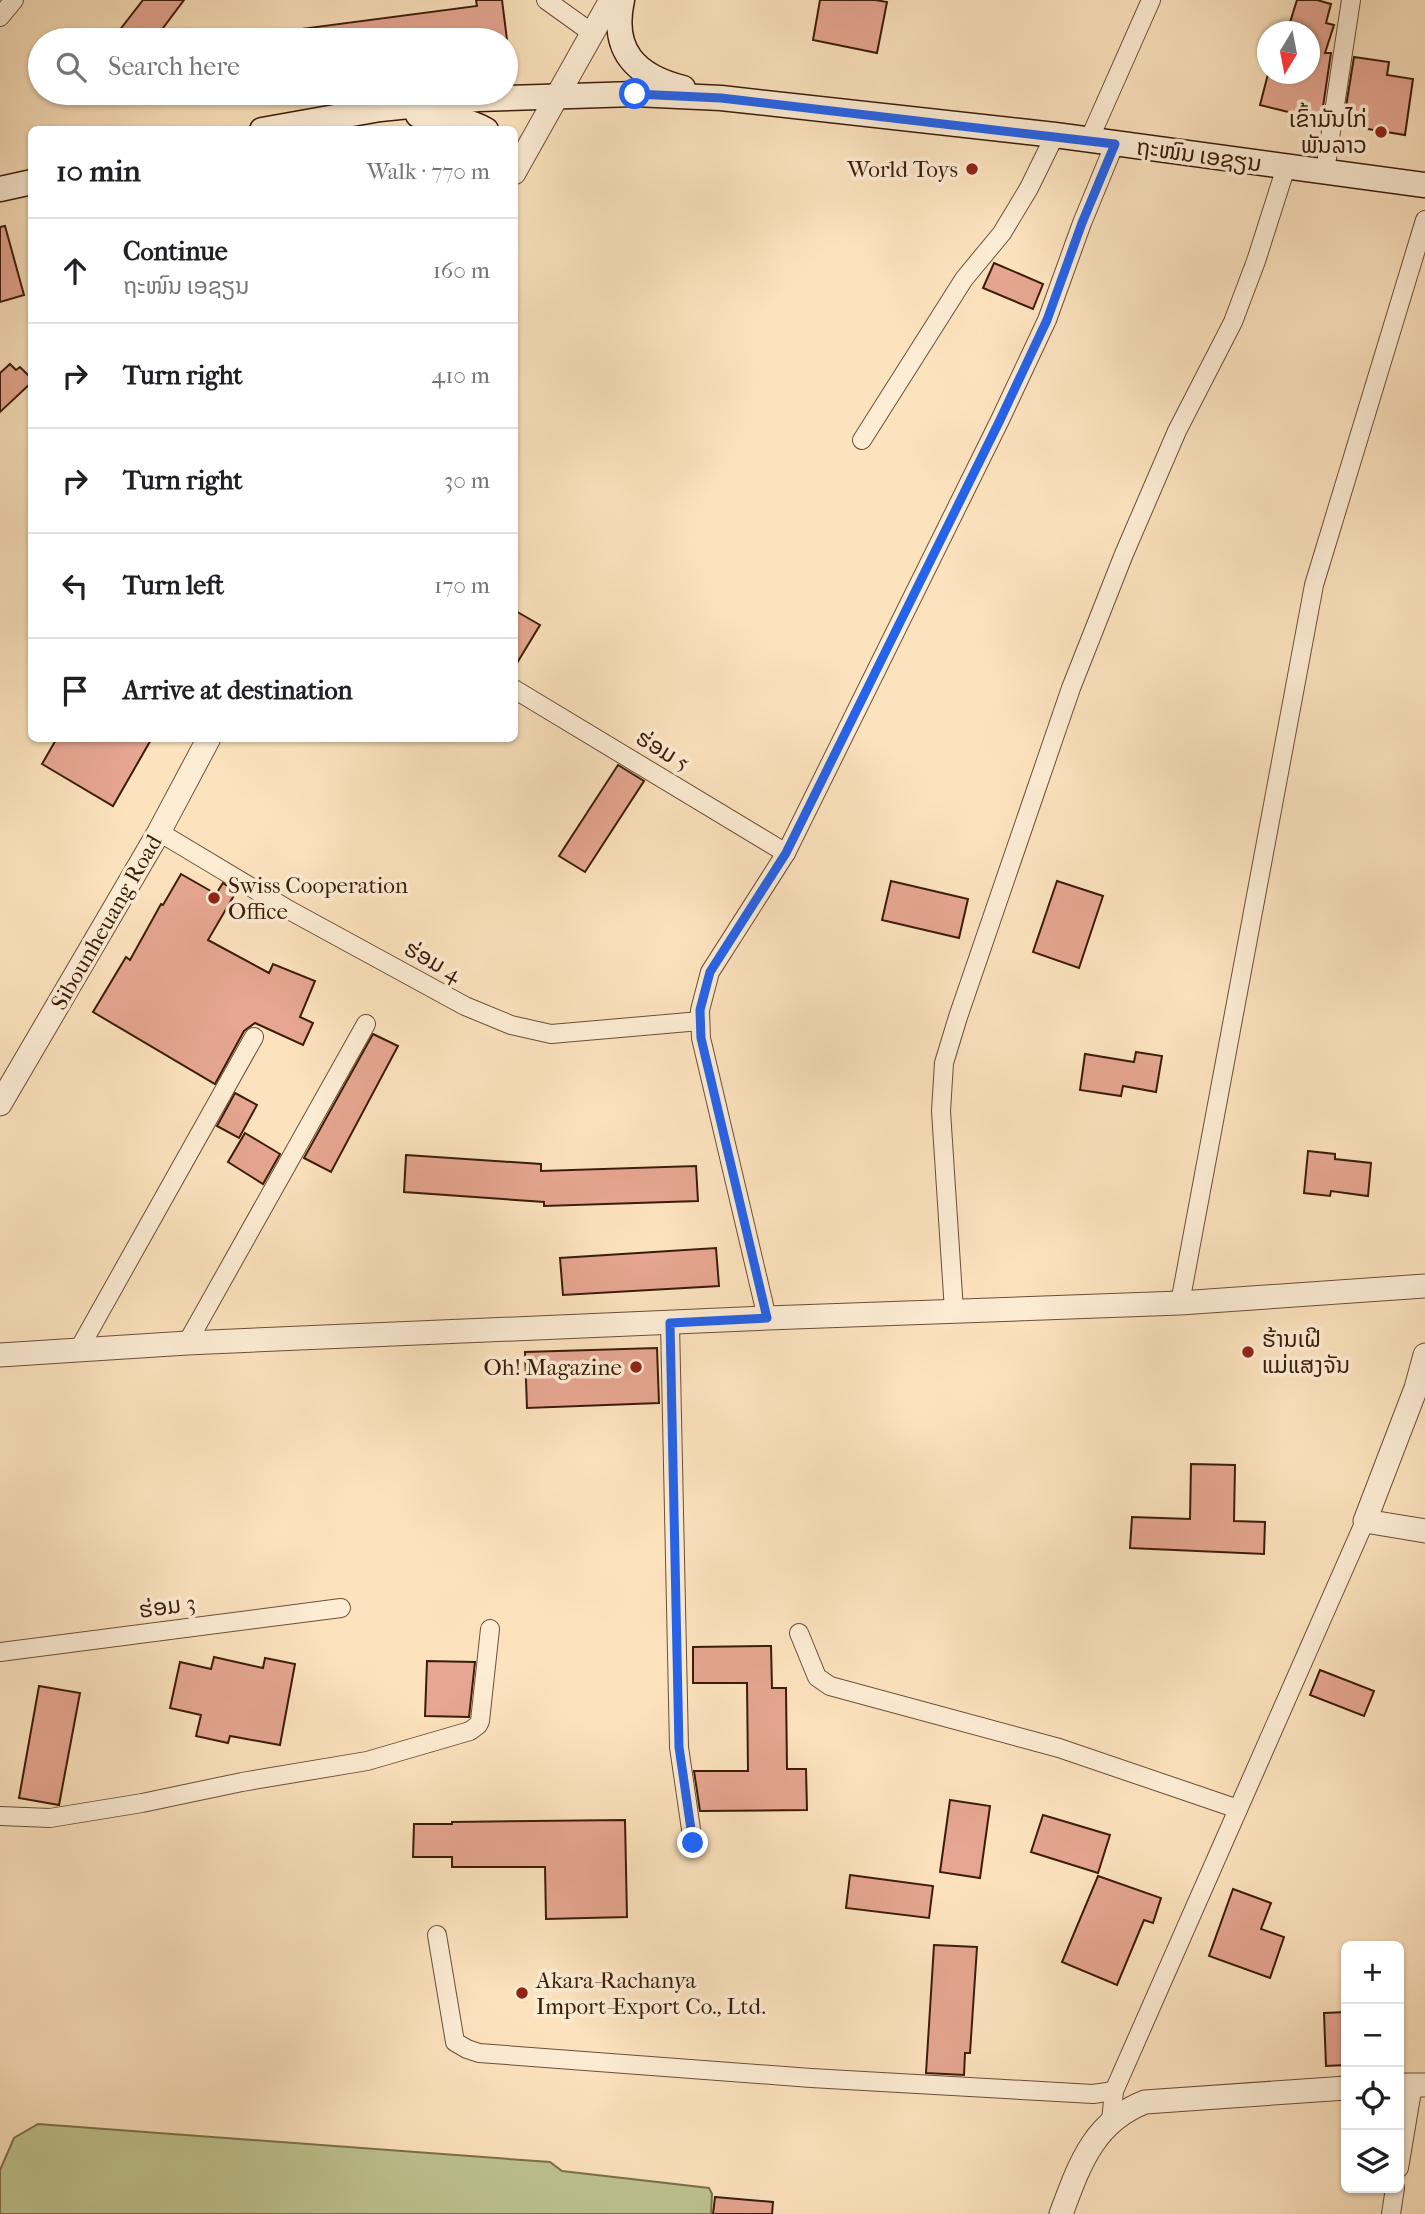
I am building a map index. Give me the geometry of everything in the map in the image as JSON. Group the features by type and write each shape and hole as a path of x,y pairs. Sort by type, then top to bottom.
{"main road":[{"path":"622,0 618,16 620,39 630,60 647,75 672,86 721,98"},
{"name":"ຖະໜົນ ເອຊຽນ","path":"518,98 635,94 721,98 1055,135 1425,185"},
{"name":"ຖະໜົນ ເອຊຽນ","path":"284,126 419,105"},
{"path":"380,109 479,126"},
{"path":"0,189 28,183"}],"street":[{"path":"0,18 14,0"},
{"path":"546,0 592,33"},
{"path":"518,166 611,0"},
{"path":"1089,140 1151,0"},
{"path":"1325,172 1351,0"},
{"path":"862,440 964,279 1002,233 1029,188 1055,135"},
{"path":"767,1318 701,1038 703,995 710,972 786,853 1000,420 1047,320 1082,223 1115,144"},
{"path":"954,1311 941,1111 944,1063 1072,688 1124,554 1177,432 1233,322 1286,167"},
{"path":"1180,1303 1314,585 1425,220"},
{"name":"ຮ່ອມ 5","path":"518,691 786,853"},
{"name":"Sibounheuang Road","path":"0,1104 159,832 207,742"},
{"name":"ຮ່ອມ 4","path":"159,832 289,910 466,1006 511,1025 551,1034 700,1021"},
{"path":"187,1343 366,1024"},
{"path":"79,1349 254,1037"},
{"path":"0,1355 187,1343 1180,1303 1425,1286"},
{"path":"670,1323 679,1747 693,1843"},
{"path":"1111,2121 1114,2091 1365,1521 1416,1388 1425,1355"},
{"path":"1365,1521 1425,1531"},
{"name":"ຮ່ອມ 3","path":"0,1652 341,1608"},
{"path":"0,1816 50,1818 142,1802 367,1761 470,1731 478,1726 480,1721 490,1629"},
{"path":"799,1633 817,1677 830,1686 1059,1748 1238,1809"},
{"path":"437,1935 455,2042 479,2053 811,2078 1093,2094 1114,2091"},
{"path":"1404,2136 1412,2085"},
{"path":"1061,2214 1080,2164 1094,2141 1111,2121 1126,2109 1145,2102 1341,2088"},
{"path":"1391,2214 1394,2193"}],"green space":[{"path":"38,2124 550,2162 562,2171 709,2188 712,2194 711,2214 0,2214 0,2170 14,2138"}],"building":[{"path":"143,0 184,0 163,28 121,28"},
{"path":"476,0 502,0 506,28 308,28 477,6"},
{"path":"820,0 887,2 877,53 813,40"},
{"path":"1297,0 1317,0 1331,4 1326,23 1334,25 1325,53 1331,53 1321,120 1260,105 1265,84 1320,84 1320,21 1290,21"},
{"path":"1354,57 1389,62 1387,75 1413,79 1405,135 1343,125"},
{"path":"5,226 24,295 0,302 0,227"},
{"path":"994,263 1043,284 1033,309 983,288"},
{"path":"10,364 16,370 20,367 28,375 28,386 0,412 0,373"},
{"path":"518,612 540,625 518,661"},
{"path":"55,742 150,742 113,806 42,764"},
{"path":"618,765 644,781 585,872 559,856"},
{"path":"181,874 216,894 223,883 236,892 208,940 269,973 273,964 315,981 300,1017 313,1023 303,1045 255,1023 244,1031 215,1084 93,1012 126,957 130,960"},
{"path":"891,881 968,899 959,938 882,920"},
{"path":"1057,881 1103,896 1079,968 1033,952"},
{"path":"373,1034 398,1046 331,1172 304,1158"},
{"path":"1136,1052 1162,1056 1156,1092 1123,1086 1121,1096 1080,1090 1085,1054 1134,1062"},
{"path":"235,1093 257,1105 239,1138 217,1126"},
{"path":"245,1133 280,1154 263,1184 228,1162"},
{"path":"1308,1151 1335,1154 1335,1159 1371,1163 1368,1196 1331,1191 1330,1196 1304,1193"},
{"path":"406,1155 541,1164 541,1171 696,1166 698,1201 544,1206 544,1202 404,1192"},
{"path":"716,1248 719,1286 563,1295 560,1258"},
{"path":"657,1348 659,1403 527,1408 525,1352"},
{"path":"1191,1464 1235,1465 1234,1521 1265,1522 1264,1554 1130,1548 1132,1517 1190,1519"},
{"path":"771,1646 772,1688 786,1688 787,1769 806,1769 807,1810 700,1811 694,1771 748,1771 747,1683 693,1683 693,1647"},
{"path":"214,1657 263,1668 265,1658 295,1664 280,1745 230,1736 228,1743 196,1736 201,1715 170,1708 180,1662 211,1669"},
{"path":"427,1661 475,1662 469,1717 425,1716"},
{"path":"1320,1670 1374,1691 1364,1716 1310,1695"},
{"path":"39,1686 80,1693 59,1805 19,1798"},
{"path":"950,1800 990,1806 980,1878 940,1872"},
{"path":"1043,1815 1110,1835 1098,1873 1031,1852"},
{"path":"625,1820 627,1917 546,1919 545,1867 452,1867 452,1857 413,1857 414,1824"},
{"path":"850,1875 933,1886 929,1918 846,1908"},
{"path":"1098,1876 1161,1898 1153,1923 1144,1920 1117,1985 1062,1962"},
{"path":"1233,1889 1271,1903 1261,1929 1284,1937 1270,1978 1209,1956"},
{"path":"934,1945 977,1947 970,2053 965,2053 964,2075 926,2073"},
{"path":"1341,2012 1341,2065 1326,2066 1324,2013"},
{"path":"715,2197 773,2202 772,2214 713,2214"}],"place":[{"name":"ເຂົ້າມັນໄກ່ ພັນລາວ","path":"1381,132"},
{"name":"World Toys","path":"972,169"},
{"name":"Swiss Cooperation Office","path":"214,898"},
{"name":"ຮ້ານເຝີ ແມ່ແສງຈັນ","path":"1248,1352"},
{"name":"Oh! Magazine","path":"636,1367"},
{"name":"Akara-Rachanya Import-Export Co., Ltd.","path":"522,1993"}],"route":[{"path":"635,94 721,98 1115,144 1082,223 1047,320 1000,420 786,853 710,972 703,995 700,1010 701,1038 767,1318 670,1323 679,1747 693,1843"}]}
